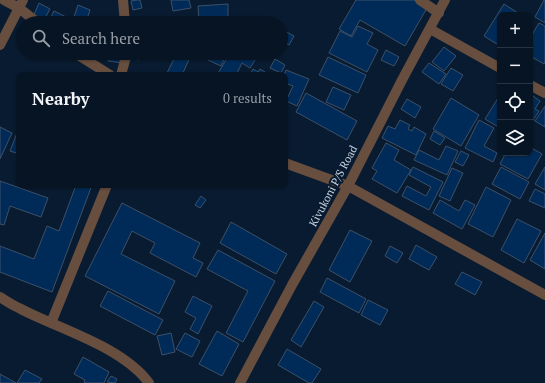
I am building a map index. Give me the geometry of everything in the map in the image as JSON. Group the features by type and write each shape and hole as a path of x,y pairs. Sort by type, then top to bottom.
{"street":[{"path":"4,0 21,4 32,16"},
{"path":"123,0 124,16"},
{"path":"420,0 438,13"},
{"name":"Kivukoni P/S Road","path":"240,383 292,285 348,186 445,0"},
{"path":"0,45 21,4"},
{"path":"430,29 497,66"},
{"path":"86,60 105,72"},
{"path":"122,72 125,60"},
{"path":"533,87 545,93"},
{"path":"288,164 348,186 545,295"},
{"path":"51,323 106,188"},
{"path":"0,297 19,308 112,353 145,377 149,383"}],"building":[{"path":"140,0 142,8 133,10 131,1"},
{"path":"171,0 189,0 191,8 173,11"},
{"path":"356,0 414,0 427,8 405,46 360,20 351,36 339,29"},
{"path":"545,0 545,23 535,17"},
{"path":"39,3 50,9 46,16 33,16"},
{"path":"228,4 228,16 199,16 198,6"},
{"path":"504,4 516,12 499,12"},
{"path":"78,5 90,10 88,16 74,16"},
{"path":"54,11 64,16 52,16"},
{"path":"497,15 497,44 484,36"},
{"path":"539,23 545,26 544,64 533,58 533,33"},
{"path":"358,26 373,33 367,44 378,50 367,72 329,53 340,31 352,37"},
{"path":"288,33 294,36 288,44"},
{"path":"444,47 456,56 444,71 432,62"},
{"path":"386,50 399,57 394,66 381,60"},
{"path":"328,57 366,75 358,93 319,75"},
{"path":"108,60 123,60 122,63"},
{"path":"174,60 189,60 183,72 168,72"},
{"path":"208,60 224,60 221,66"},
{"path":"226,60 255,60 250,68 242,63 238,72 219,72"},
{"path":"274,60 285,65 282,72 270,68"},
{"path":"429,63 446,74 439,84 422,72"},
{"path":"451,68 463,75 453,91 441,84"},
{"path":"260,69 265,72 258,72"},
{"path":"286,70 309,79 297,106 288,102 288,97 293,86 288,84 288,72 285,72"},
{"path":"333,87 351,95 344,110 326,102"},
{"path":"306,93 357,121 347,140 296,112"},
{"path":"533,96 540,101 535,109 539,111 533,120"},
{"path":"451,98 479,115 461,146 433,129"},
{"path":"407,99 421,107 415,118 401,109"},
{"path":"497,100 497,126 485,119"},
{"path":"545,106 545,127 535,121"},
{"path":"400,120 410,125 408,129 412,131 414,127 426,134 416,155 382,138 388,126 395,129"},
{"path":"479,120 494,128 484,146 497,153 493,162 465,148"},
{"path":"0,127 12,133 0,159"},
{"path":"434,131 445,138 440,145 430,139"},
{"path":"16,136 16,153 10,151"},
{"path":"386,143 399,150 394,160 411,170 397,193 372,179 377,171 372,168"},
{"path":"446,146 458,151 447,175 414,160 419,150 439,160"},
{"path":"533,149 542,154 528,179 500,164 504,156 533,156"},
{"path":"461,151 469,155 463,166 455,162"},
{"path":"413,167 443,182 429,210 402,196 407,186 426,196 431,187 409,175"},
{"path":"501,167 529,182 520,199 492,184"},
{"path":"545,167 545,190 535,184"},
{"path":"452,168 463,173 450,201 439,196"},
{"path":"0,181 16,187 16,188 48,198 41,217 10,206 4,225 0,224"},
{"path":"486,187 511,200 493,237 468,224"},
{"path":"75,188 91,188 52,292 0,272 0,246 34,259 47,226 59,231"},
{"path":"535,189 545,194 545,208 529,201"},
{"path":"201,196 206,200 200,208 195,205"},
{"path":"440,200 459,211 465,200 475,205 462,229 433,213"},
{"path":"122,203 200,243 193,258 203,263 196,277 150,253 155,243 132,231 121,254 175,281 159,314 85,276"},
{"path":"517,219 541,231 524,263 501,250"},
{"path":"231,222 287,254 276,274 220,243"},
{"path":"350,230 372,241 350,282 329,270"},
{"path":"545,233 545,269 530,260"},
{"path":"416,245 437,257 429,270 409,259"},
{"path":"390,246 403,253 397,263 385,256"},
{"path":"218,250 275,281 243,342 226,333 248,291 207,269"},
{"path":"462,272 482,282 475,295 455,284"},
{"path":"327,278 366,299 359,313 320,292"},
{"path":"108,291 163,320 155,335 100,306"},
{"path":"193,296 212,306 198,334 190,329 196,318 185,312"},
{"path":"368,300 388,310 380,325 361,315"},
{"path":"314,301 324,307 301,347 291,340"},
{"path":"217,331 239,344 222,376 199,364"},
{"path":"171,333 175,352 162,355 157,336"},
{"path":"185,333 200,341 192,357 176,349"},
{"path":"287,349 321,369 312,383 309,383 278,365"},
{"path":"83,357 109,372 104,383 84,383 85,380 74,374"},
{"path":"25,370 42,379 39,383 17,383"},
{"path":"0,374 16,383 0,383"},
{"path":"111,376 117,379 115,383 107,382"}]}
